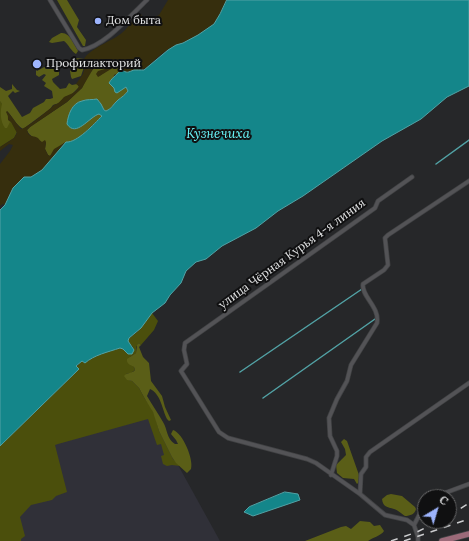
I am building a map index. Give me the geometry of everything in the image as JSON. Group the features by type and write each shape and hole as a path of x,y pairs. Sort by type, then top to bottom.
{"main road":[{"path":"442,541 469,534"}],"street":[{"path":"50,0 75,43 82,50 88,49 112,34 146,0"},
{"name":"улица Чёрная Курья 4-я линия","path":"331,474 316,463 307,459 234,440 219,432 181,371 187,364 184,346 185,343 375,208 378,201 412,177"},
{"path":"418,541 418,536 414,525 407,520 385,515 360,494 331,474 337,456 337,451 330,436 329,418 347,380 351,365 378,319 376,312 363,288 363,284 365,281 386,268 389,263 385,238 469,181"},
{"path":"360,494 361,474 366,467 366,457 370,452 469,383"},
{"path":"456,489 469,484"},
{"path":"414,525 417,519"}],"shaded area":[{"path":"57,0 67,0 79,20 77,27 86,40 85,46 83,46"},
{"path":"61,33 69,36 78,51 76,54 64,41 49,42 52,38"},
{"path":"75,58 84,59 86,61 81,76 72,79 70,71 75,67 73,60"},
{"path":"55,61 59,68 57,67 56,70 59,71 59,75 52,79 53,82 60,89 66,88 69,83 72,85 77,84 79,87 71,95 53,105 50,109 23,129 7,111 10,122 7,128 5,128 1,116 2,104 0,101 0,87 6,91 12,89 12,84 17,90 20,91 15,93 13,91 8,96 22,117 30,113 33,108 44,102 46,99 53,98 52,91 44,86 46,83 42,80 46,75 44,74 39,77 36,75 36,70 37,71"},
{"path":"110,62 109,67 98,77 109,69 118,66 121,69 119,73 114,75 113,87 121,90 126,87 128,91 110,109 106,111 102,108 99,101 83,101 74,106 71,110 73,129 77,128 95,115 99,114 102,116 78,139 64,143 50,156 48,155 45,149 46,142 42,143 31,136 27,130 67,102 82,88 88,75 96,66"},
{"path":"0,100 17,132 14,138 0,147"},
{"path":"152,313 158,321 154,330 141,345 139,343 136,347 136,353 130,357 135,370 126,374 130,381 132,381 139,388 151,407 159,431 173,459 180,466 167,466 163,464 161,456 164,455 161,444 157,445 148,419 55,445 67,492 56,496 52,500 31,505 20,517 25,536 21,539 21,541 0,541 0,446 79,369 76,367 82,361 85,363 96,356 120,348 123,348 128,354 133,347 128,342 128,339 137,332"},
{"path":"139,343 141,345 139,347 143,357 149,363 151,381 162,396 171,420 169,421 167,419 159,398 154,391 150,389 147,396 165,425 172,442 178,444 171,434 173,430 177,432 184,441 191,460 191,469 187,473 172,457 159,431 153,412 139,388 132,381 127,380 124,376 135,370 134,367 128,363 127,359 136,353 137,345"},
{"path":"120,360 220,541 0,541 0,468"},
{"path":"344,439 347,441 359,475 359,482 357,484 354,479 343,478 337,473 336,465 346,455 345,449 341,442"},
{"path":"391,494 402,496 415,507 415,512 405,516 397,510 383,504 382,499"},
{"path":"360,521 370,522 374,526 380,525 384,531 368,541 305,541 341,527 346,526 351,529"}],"sand":[{"path":"168,0 227,0 214,24 198,35 167,50 146,68 127,73 116,66 98,77 96,74 98,71 108,68 111,63 100,64 93,69 82,88 67,102 27,130 30,135 38,138 40,141 42,142 45,140 45,149 50,156 54,149 66,142 42,170 31,177 24,177 13,188 5,205 3,204 0,206 0,164 13,145 9,144 0,151 0,147 14,138 17,133 11,122 8,120 6,112 7,111 21,129 32,123 64,97 77,90 79,86 76,84 83,74 86,61 84,59 91,51 123,32 133,20 141,14 142,25 147,20 159,15"}],"water":[{"name":"Кузнечиха","path":"227,0 469,0 469,86 447,97 421,119 382,141 303,196 278,211 256,228 222,246 206,259 196,262 186,271 181,283 165,303 152,313 141,328 129,338 128,341 134,350 132,354 128,354 120,348 97,356 85,363 82,361 76,366 79,369 0,446 0,210 5,205 13,188 24,177 31,177 42,170 66,142 80,136 102,116 99,114 78,128 71,128 67,124 71,110 76,104 84,100 97,99 104,110 106,111 110,109 128,91 126,87 117,93 109,83 121,69 125,72 144,70 168,50 198,35 214,24"},
{"path":"285,492 298,494 300,500 253,516 244,512 249,507"}],"waterway":[{"path":"436,164 469,140"},
{"path":"240,372 362,289"},
{"path":"263,398 375,319"}],"railway":[{"path":"457,511 469,503"},
{"path":"404,541 469,519"},
{"path":"391,541 423,529"}],"place":[{"name":"Дом быта","path":"98,21"},
{"name":"Профилакторий","path":"37,64"}]}
